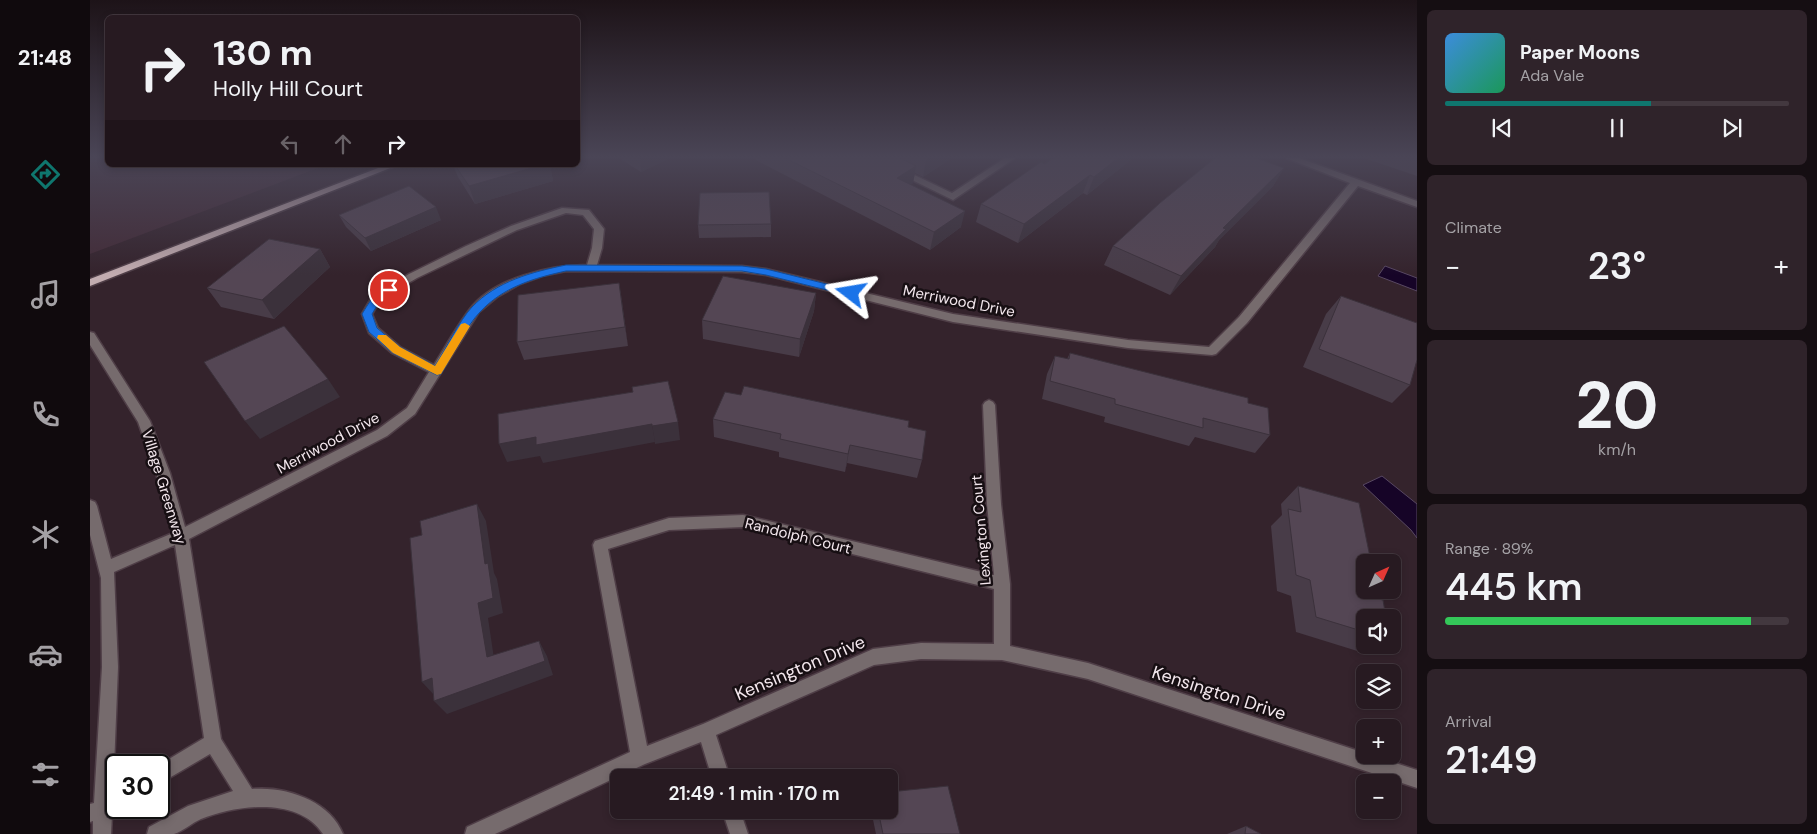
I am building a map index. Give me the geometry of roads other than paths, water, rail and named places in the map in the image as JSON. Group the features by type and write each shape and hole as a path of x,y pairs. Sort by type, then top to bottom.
{"main road":[{"path":"90,283 312,197"}],"street":[{"name":"Merriwood Drive","path":"106,568 181,536 382,433 411,411 475,310 493,295 516,282 540,273 566,268 592,267 742,268 766,272 953,318 1128,344 1212,351 1243,320 1344,197"},
{"path":"1397,197 1417,204"},
{"path":"437,372 396,350 373,330 367,314 378,297 412,276 470,248 514,228 565,210 586,212 599,229 592,267"},
{"name":"Village Greenway","path":"90,336 144,421 163,473 181,536 213,742 247,797"},
{"name":"Lexington Court","path":"989,405 994,504 1002,584 1002,652"},
{"path":"90,506 106,568 110,667 102,834"},
{"name":"Randolph Court","path":"640,757 600,545 669,524 742,521 1002,584"},
{"name":"Kensington Drive","path":"474,834 640,757 706,731 872,657 921,651 1002,652 1088,672 1417,779"},
{"path":"706,731 718,769"},
{"path":"170,768 213,742"},
{"path":"156,834 174,822 211,806 247,797 288,800 321,817 334,834"},
{"path":"734,819 739,834"}]}
